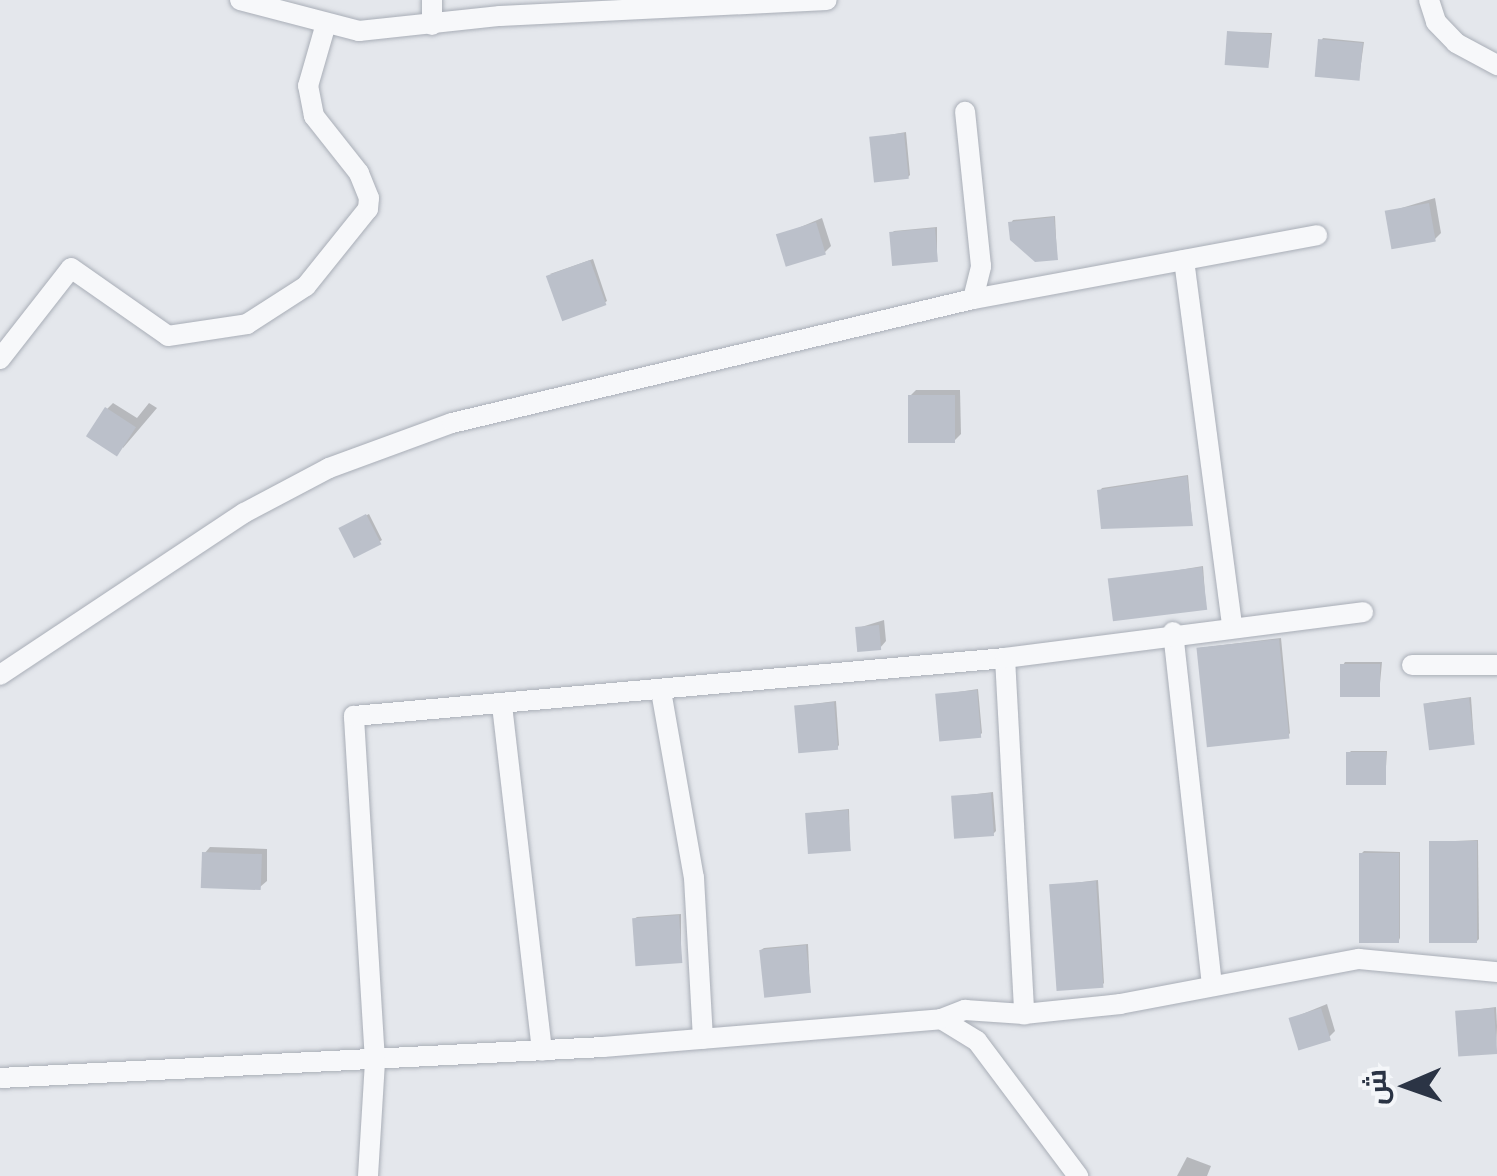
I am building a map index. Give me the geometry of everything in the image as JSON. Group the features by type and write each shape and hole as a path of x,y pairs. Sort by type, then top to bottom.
{"street":[{"path":"240,0 326,27 432,25 827,0"},
{"path":"432,0 432,25"},
{"path":"1413,0 1429,0 1436,22 1456,43 1497,65"},
{"path":"0,358 72,268 168,336 247,324 306,286 368,209 369,198 359,173 314,116 308,86 326,27"},
{"path":"964,112 980,266 973,299"},
{"path":"0,675 244,512 329,468 452,423 973,299 1317,234"},
{"path":"1184,260 1232,626"},
{"path":"368,1176 375,1061 354,716 1005,658 1173,632 1363,612"},
{"path":"1173,632 1212,986"},
{"path":"1005,658 1024,1014"},
{"path":"1412,665 1497,664"},
{"path":"661,691 694,878 703,1039"},
{"path":"502,705 542,1051"},
{"path":"0,1078 542,1051 941,1019 966,1010 1024,1014 1212,986 1359,958 1497,972"},
{"path":"941,1019 977,1041 1072,1172"}],"building":[{"path":"1227,31 1271,34 1269,68 1225,65"},
{"path":"1318,39 1363,43 1360,81 1315,77"},
{"path":"904,133 909,179 874,182 869,137"},
{"path":"1429,203 1436,241 1391,249 1385,211"},
{"path":"1054,217 1058,260 1035,262 1010,240 1008,222"},
{"path":"816,222 826,255 786,267 776,234"},
{"path":"935,228 938,262 892,266 889,232"},
{"path":"590,260 606,305 562,321 546,276"},
{"path":"908,395 955,395 955,443 908,443"},
{"path":"105,407 136,427 117,457 86,436"},
{"path":"1187,476 1193,526 1101,529 1097,490"},
{"path":"366,514 381,544 354,558 338,528"},
{"path":"1202,567 1207,610 1113,621 1108,579"},
{"path":"879,625 881,650 857,652 855,627"},
{"path":"1279,639 1289,738 1207,747 1196,648"},
{"path":"1340,664 1380,664 1380,697 1340,697"},
{"path":"977,690 981,738 939,741 935,694"},
{"path":"1469,698 1475,745 1429,750 1423,704"},
{"path":"834,702 838,750 798,753 794,705"},
{"path":"1346,752 1386,752 1386,785 1346,785"},
{"path":"991,793 994,836 954,839 951,796"},
{"path":"848,810 851,851 808,854 805,813"},
{"path":"1429,841 1477,841 1477,943 1429,943"},
{"path":"202,852 262,854 261,890 201,888"},
{"path":"1359,853 1399,853 1399,943 1359,943"},
{"path":"1096,881 1103,988 1057,991 1049,884"},
{"path":"679,915 682,963 635,966 632,918"},
{"path":"806,945 811,993 764,998 759,950"},
{"path":"1321,1008 1331,1041 1298,1050 1288,1018"},
{"path":"1494,1008 1497,1054 1458,1057 1455,1011"}]}
